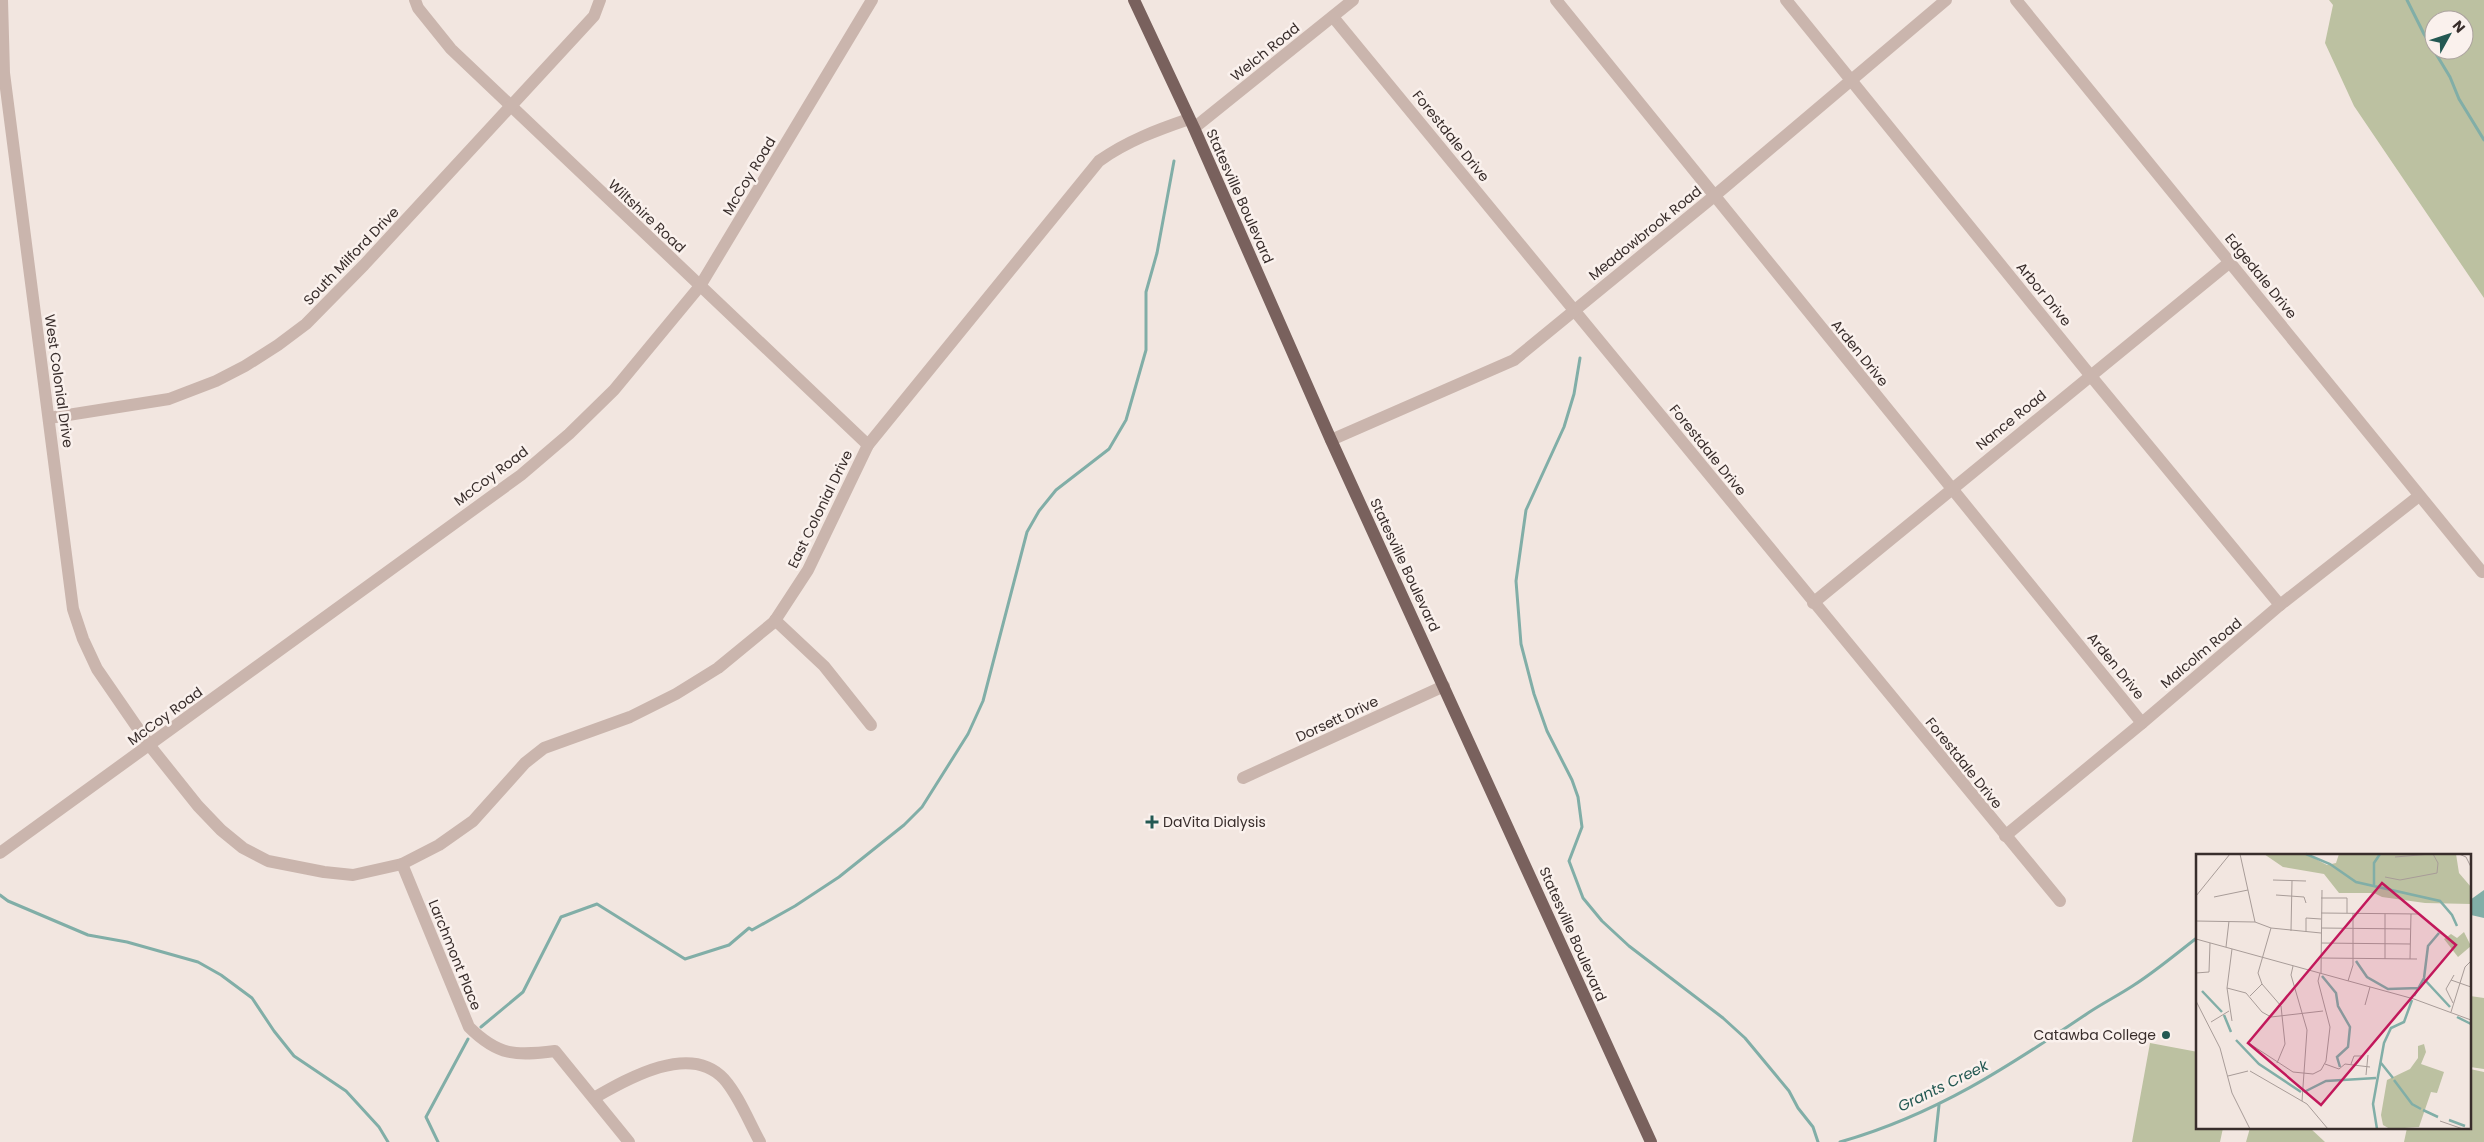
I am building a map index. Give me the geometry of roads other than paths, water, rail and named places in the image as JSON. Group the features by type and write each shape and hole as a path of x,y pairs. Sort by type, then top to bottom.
{"main road":[{"name":"Statesville Boulevard","path":"1134,0 1192,123 1331,440 1652,1142"}],"street":[{"name":"West Colonial Drive","path":"2,0 4,74 73,610 83,639 97,669 150,746"},
{"name":"Wiltshire Road","path":"415,0 418,8 451,50 510,108 868,445"},
{"name":"South Milford Drive","path":"49,418 169,399 223,377 278,345 313,318 510,108 594,16 600,0"},
{"name":"McCoy Road","path":"0,853 150,746 520,475 569,434 614,390 700,286 872,0"},
{"name":"Welch Road","path":"1192,123 1353,0"},
{"name":"Arden Drive","path":"1556,0 1713,197 2142,723"},
{"name":"Arbor Drive","path":"1786,0 2090,375 2280,605"},
{"name":"Meadowbrook Road","path":"1331,440 1514,360 1713,197 1946,0"},
{"name":"Edgedale Drive","path":"2016,0 2482,572"},
{"name":"Forestdale Drive","path":"1333,17 2060,902"},
{"name":"East Colonial Drive","path":"150,746 198,806 221,830 243,848 268,861 324,872 353,875 402,864 439,845 473,821 525,763 544,748 630,717 676,694 718,668 775,620 808,570 868,445 1099,161 1118,147 1150,132 1192,123"},
{"name":"Nance Road","path":"1813,603 1951,488 2230,262"},
{"name":"Malcolm Road","path":"2004,836 2142,723 2280,605 2419,496"},
{"path":"775,620 824,666 871,725"},
{"name":"Dorsett Drive","path":"1242,778 1444,686"},
{"name":"Larchmont Place","path":"402,864 469,1027 483,1041 521,1056 555,1051 629,1142"},
{"path":"594,1098 624,1081 675,1063 694,1064 709,1069 723,1079 760,1142"}],"water":[{"path":"2484,890 2484,918 2472,915 2472,899"}],"waterway":[{"path":"2407,0 2424,34 2450,77 2459,99 2484,140"},
{"path":"481,1027 523,992 561,917 597,904 685,959 729,945 749,928 752,930 795,906 839,877 904,825 922,807 968,734 983,701 1027,532 1039,511 1056,490 1109,449 1126,420 1146,350 1146,292 1157,253 1174,161"},
{"path":"1580,358 1574,394 1564,427 1526,510 1516,581 1521,644 1534,694 1547,731 1572,780 1578,797 1582,827 1569,861 1583,898 1602,921 1629,946 1723,1018 1745,1038 1789,1091 1798,1108 1813,1127 1818,1142"},
{"path":"0,895 8,901 88,935 127,942 198,962 221,975 252,998 274,1031 294,1056 346,1091 379,1127 388,1142"},
{"name":"Grants Creek","path":"1840,1142 1908,1118 1970,1088 2134,985 2196,939"},
{"path":"438,1142 426,1117 468,1039"},
{"path":"1935,1142 1939,1105"}],"place":[{"name":"DaVita Dialysis","path":"1152,822"},
{"name":"Catawba College","path":"2166,1035"}]}
